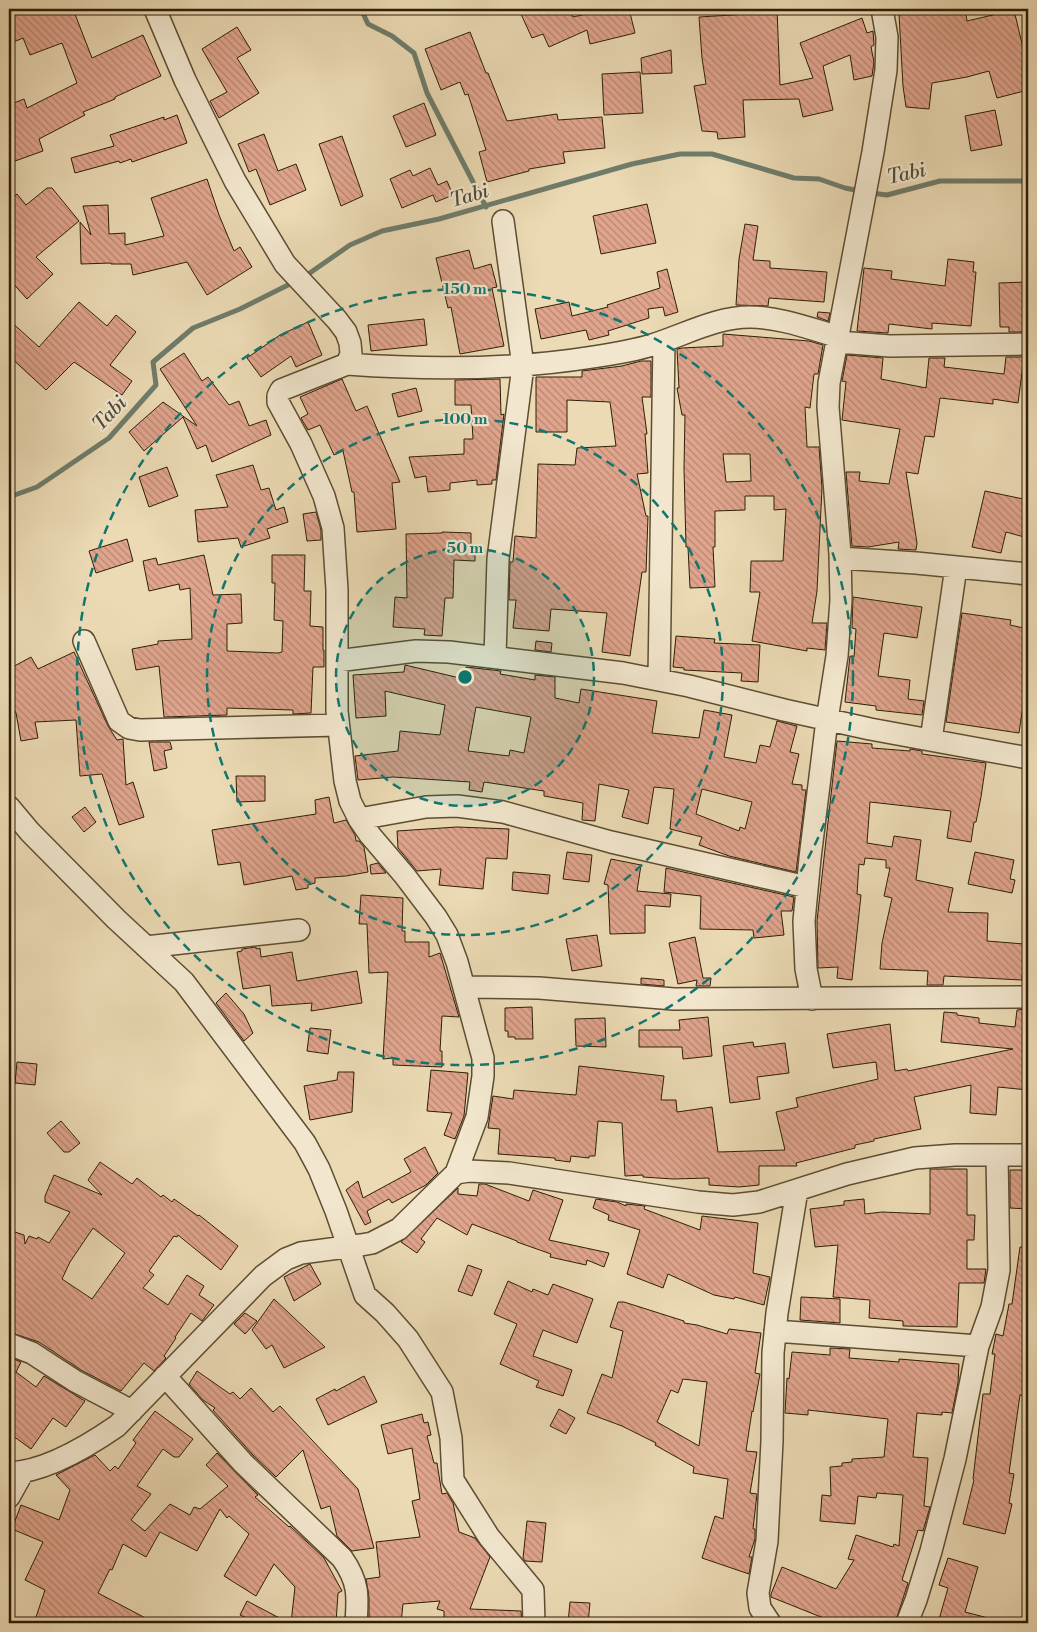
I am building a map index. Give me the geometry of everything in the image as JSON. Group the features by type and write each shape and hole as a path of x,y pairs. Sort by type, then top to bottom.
{"street":[{"path":"155,9 185,80 235,181 285,264 346,332 351,354 350,361 347,364"},
{"path":"812,999 806,969 804,921 827,720 837,656 841,600 840,558 828,407 829,383 873,152 886,70 887,37 882,9"},
{"path":"494,657 498,559 523,366 503,221"},
{"path":"9,1497 16,1473 46,1465 98,1439 117,1426 263,1276 286,1259 301,1253 372,1243 399,1230 456,1173 477,1117 483,1076 483,1058 458,962 447,935 431,910 359,818 350,801 345,781 337,711 337,590 333,528 324,496 301,444 278,402 280,390 347,364 388,367 523,366 608,355 664,341 718,322 752,317 772,319 838,339 890,346 1028,344"},
{"path":"658,680 664,341"},
{"path":"840,558 1028,574"},
{"path":"931,740 956,567"},
{"path":"84,641 119,721 129,728 140,730 185,730 338,725"},
{"path":"337,661 416,651 449,652 573,666 658,680 827,720 1028,758"},
{"path":"359,818 426,807 457,806 503,812 630,846 807,887"},
{"path":"9,807 30,832 184,982 305,1143 319,1169 365,1295 385,1312 408,1339 442,1392 451,1438 453,1480 489,1538 533,1590 534,1623"},
{"path":"146,947 299,930"},
{"path":"464,987 539,988 674,999 1026,997"},
{"path":"456,1173 469,1171 509,1173 698,1202 733,1205 759,1202 847,1174 915,1158 954,1155 1028,1155"},
{"path":"907,1623 931,1552 955,1458 978,1346 992,1307 999,1270 997,1155"},
{"path":"770,1623 760,1608 758,1593 767,1542 772,1440 773,1353 796,1190"},
{"path":"776,1331 978,1346"},
{"path":"9,1344 32,1353 75,1381 132,1411"},
{"path":"165,1376 243,1463 342,1558 352,1571 355,1582 356,1623"}],"building":[{"path":"9,9 73,9 92,58 143,35 161,76 115,97 115,99 83,112 85,115 39,139 43,151 15,161 9,143 9,105 24,99 27,108 77,83 62,43 30,55 23,38 9,44"},
{"path":"529,9 569,9 573,17 608,9 629,9 635,33 590,44 587,30 549,47 543,34 532,38 520,12"},
{"path":"747,9 777,9 780,85 813,78 800,43 862,18 867,33 873,31 874,45 871,47 874,62 872,76 854,80 850,55 823,66 833,110 803,117 799,99 743,100 745,137 718,139 717,132 702,131 694,86 706,84 699,17 748,14"},
{"path":"941,9 965,9 967,21 1014,10 1028,69 1028,90 997,98 989,71 932,83 929,109 906,107 899,14"},
{"path":"237,27 251,50 237,58 259,93 219,118 210,101 227,92 202,49"},
{"path":"470,32 507,121 557,114 558,120 602,117 605,148 563,152 565,163 529,169 529,171 487,182 479,152 486,150 468,94 465,95 460,82 441,90 425,49"},
{"path":"671,50 672,73 642,74 641,58"},
{"path":"640,72 643,113 604,115 602,74"},
{"path":"424,103 436,135 406,147 393,116"},
{"path":"995,110 1002,145 971,151 965,116"},
{"path":"177,115 187,143 132,162 131,159 120,163 119,161 75,173 71,158 114,146 110,135 164,117 164,120"},
{"path":"264,134 278,171 296,164 306,190 270,205 256,169 249,172 238,144"},
{"path":"342,136 363,196 341,206 319,144"},
{"path":"430,168 438,185 447,181 453,195 436,202 433,195 402,208 390,179 410,170 413,176"},
{"path":"207,179 234,251 240,247 252,267 207,295 187,262 133,275 131,264 81,264 80,222 91,235 83,206 108,205 109,234 125,233 125,245 164,236 151,198"},
{"path":"47,188 52,188 79,221 36,257 53,274 27,299 9,279 9,201 17,194 26,205"},
{"path":"647,204 656,243 601,254 593,216"},
{"path":"745,224 758,226 753,260 770,261 770,268 827,272 824,302 769,298 768,306 736,305 739,259"},
{"path":"469,250 474,269 491,264 497,287 492,288 504,346 460,354 451,307 448,308 436,258"},
{"path":"948,259 974,262 973,272 976,272 971,326 932,323 932,329 889,324 888,333 857,331 864,268 892,271 891,279 945,286"},
{"path":"667,269 678,312 665,316 663,307 648,309 649,318 608,331 609,335 589,340 586,330 541,339 535,309 569,302 572,316 608,307 607,305 660,288 657,272"},
{"path":"1027,282 1028,332 1009,332 1009,327 1000,327 999,283"},
{"path":"79,302 107,326 116,315 136,332 110,365 132,381 122,395 74,362 46,390 9,356 9,320 39,347"},
{"path":"818,312 830,313 828,321 817,317"},
{"path":"424,319 427,345 371,351 368,325"},
{"path":"308,322 322,355 296,367 291,356 261,377 247,358 280,335"},
{"path":"723,334 809,341 823,345 818,374 814,374 810,408 805,407 807,447 819,447 822,488 817,591 812,623 827,623 825,650 807,648 807,651 752,641 760,592 750,592 751,561 783,561 786,509 774,510 774,496 745,496 745,510 715,511 715,547 713,547 715,587 690,588 688,547 686,547 685,415 682,415 677,388 679,388 677,349 723,346","holes":["723,454 750,454 751,481 726,482"]},
{"path":"184,353 202,381 208,377 229,405 239,401 249,426 266,420 271,435 212,462 206,445 197,449 183,417 144,451 129,432 163,402 197,426 160,369"},
{"path":"847,355 883,358 881,379 926,388 929,358 945,358 944,367 1004,374 1006,357 1024,357 1018,403 993,399 993,404 940,398 934,437 925,436 918,474 906,472 917,543 916,550 898,549 899,542 868,547 852,546 846,472 860,472 859,481 889,484 900,429 842,420 846,382 842,381"},
{"path":"641,361 651,361 651,397 642,397 647,434 645,434 648,473 637,474 646,516 648,516 646,572 642,572 630,656 602,652 607,613 551,609 549,631 513,628 516,600 509,600 510,562 513,562 515,536 536,538 538,464 575,465 577,448 616,446 610,402 567,400 567,432 536,432 536,377 582,377 582,371 622,366"},
{"path":"342,379 356,411 367,406 400,482 392,483 396,529 357,532 354,492 352,492 343,451 334,455 320,425 308,430 301,418 308,414 300,397"},
{"path":"500,379 501,415 504,414 496,480 492,480 492,484 477,485 477,480 450,483 450,490 428,492 426,476 415,478 409,457 464,454 464,439 473,439 471,405 455,405 455,380"},
{"path":"416,388 422,411 398,417 392,394"},
{"path":"253,465 261,490 269,488 276,510 284,507 288,522 267,529 270,538 241,547 238,538 198,542 195,510 228,507 216,475"},
{"path":"167,467 178,496 149,507 139,477"},
{"path":"985,491 1028,500 1028,538 1006,532 1001,553 972,547"},
{"path":"316,512 321,530 321,540 307,541 303,514"},
{"path":"471,533 471,545 475,545 475,561 454,560 453,598 445,598 442,636 424,635 425,629 393,627 395,597 407,598 406,534"},
{"path":"127,539 133,561 96,573 89,551"},
{"path":"204,555 213,595 241,594 242,623 227,624 227,651 278,653 282,652 283,621 274,620 275,583 272,583 272,555 305,555 304,591 311,591 310,626 323,627 324,650 324,667 313,667 311,713 293,714 293,710 227,708 227,715 164,717 159,666 136,670 132,649 158,644 158,641 192,639 190,588 180,590 179,584 149,591 143,561 156,558 158,565"},
{"path":"853,597 922,607 917,638 884,633 878,676 910,680 908,699 924,701 922,715 876,710 876,706 845,702 850,656 854,657 856,629 852,628"},
{"path":"962,613 1011,620 1010,625 1028,629 1028,670 1019,733 946,722"},
{"path":"676,636 715,639 714,643 760,645 758,682 741,681 742,673 684,670 684,668 673,667"},
{"path":"536,641 552,643 551,652 535,650"},
{"path":"74,652 108,726 117,740 123,739 126,785 133,782 144,817 119,825 102,774 80,776 76,720 35,722 38,738 21,741 16,713 9,700 9,669 31,657 38,669"},
{"path":"405,665 464,679 466,667 501,671 500,674 535,680 535,675 555,677 555,698 579,703 581,689 657,701 652,733 699,738 704,710 732,715 724,757 756,763 760,745 770,747 777,721 797,726 790,752 799,754 792,784 802,785 802,790 806,790 796,872 729,856 699,845 702,837 670,829 674,789 654,787 648,824 622,817 629,790 599,784 595,821 582,820 583,803 544,796 544,791 484,782 482,792 469,790 470,782 393,777 358,780 355,756 398,751 400,731 440,735 445,705 385,691 386,716 356,718 353,675 404,672","holes":["476,707 531,717 524,753 510,750 509,756 468,751","702,789 752,802 745,829 740,827 739,831 696,814"]},
{"path":"837,741 872,744 872,748 910,751 910,749 922,751 922,754 986,763 971,842 947,838 951,811 870,802 867,843 892,847 894,836 921,840 916,880 953,888 948,912 988,913 987,941 1024,944 1022,980 944,976 943,985 927,985 928,971 880,969 882,943 892,898 884,896 890,868 886,868 886,860 865,858 864,865 859,864 857,894 861,895 852,980 837,978 838,967 818,968 817,921"},
{"path":"149,742 170,742 172,749 164,751 167,768 154,771"},
{"path":"236,776 265,776 265,801 237,802"},
{"path":"329,797 334,823 346,820 355,835 356,841 359,841 364,847 368,872 315,878 315,883 308,885 308,888 296,890 292,876 244,885 240,862 218,865 212,830 316,814 315,800"},
{"path":"85,807 96,822 84,832 72,817"},
{"path":"457,827 509,829 507,859 486,858 483,889 439,885 441,869 417,871 398,848 397,831"},
{"path":"567,852 592,855 589,882 563,879"},
{"path":"975,852 1014,860 1010,879 1015,880 1012,893 968,884"},
{"path":"611,859 641,865 637,891 671,894 670,907 645,905 645,933 610,934 608,885 604,884"},
{"path":"378,863 386,873 371,874 370,865"},
{"path":"666,868 794,897 792,911 781,911 784,935 754,938 753,930 700,929 701,896 664,892"},
{"path":"513,872 550,875 548,894 512,890"},
{"path":"361,895 403,898 402,931 405,931 405,942 429,942 429,957 440,953 459,1017 442,1016 440,1051 442,1051 442,1067 393,1065 393,1058 383,1059 388,972 369,973 367,924 359,924"},
{"path":"597,935 602,966 572,971 566,939"},
{"path":"695,937 703,978 711,978 710,986 696,986 697,980 678,984 669,943"},
{"path":"256,947 256,949 260,948 261,957 292,952 297,981 357,971 362,1003 311,1011 312,1003 272,1006 270,985 243,989 237,952 242,951 242,949"},
{"path":"641,978 664,980 664,986 641,984"},
{"path":"226,993 244,1014 253,1033 244,1041 216,1003"},
{"path":"532,1007 533,1039 508,1037 508,1031 505,1031 505,1008"},
{"path":"1028,1009 1028,1090 998,1087 996,1115 970,1113 971,1085 914,1097 921,1129 874,1139 874,1141 855,1145 855,1148 796,1163 797,1166 759,1166 759,1185 739,1187 709,1185 709,1178 673,1179 643,1177 643,1175 625,1176 622,1123 598,1121 595,1156 589,1156 589,1158 571,1156 570,1162 555,1160 555,1158 498,1154 500,1129 488,1128 493,1096 513,1099 514,1090 576,1095 579,1066 664,1076 661,1100 676,1100 677,1112 712,1107 718,1152 785,1150 776,1112 798,1107 796,1098 878,1079 876,1062 833,1068 827,1034 890,1024 895,1071 907,1069 908,1071 1013,1049 941,1042 944,1012 979,1018 979,1023 1015,1027 1017,1010"},
{"path":"708,1017 712,1056 683,1059 682,1047 639,1047 639,1030 680,1030 679,1020"},
{"path":"605,1018 606,1047 576,1046 575,1019"},
{"path":"310,1028 331,1030 328,1054 307,1051"},
{"path":"753,1042 754,1047 785,1043 789,1073 757,1077 760,1099 730,1103 723,1046"},
{"path":"17,1062 37,1064 35,1085 15,1083"},
{"path":"431,1070 468,1073 464,1116 455,1139 444,1135 452,1113 427,1111"},
{"path":"338,1072 354,1072 352,1112 310,1120 304,1086 337,1080"},
{"path":"61,1121 80,1143 69,1152 64,1152 47,1133"},
{"path":"425,1147 438,1173 426,1185 392,1203 389,1199 367,1211 371,1222 365,1225 346,1190 358,1181 363,1198 411,1172 404,1159"},
{"path":"100,1162 132,1184 137,1178 161,1197 163,1195 172,1202 174,1199 199,1215 238,1246 221,1270 178,1235 177,1237 174,1236 149,1271 154,1275 143,1288 168,1305 187,1275 204,1286 199,1295 214,1305 202,1321 191,1313 164,1356 166,1358 154,1371 144,1363 121,1391 81,1370 39,1342 9,1332 9,1230 24,1235 25,1244 29,1236 37,1239 38,1237 49,1243 70,1212 45,1202 45,1196 54,1175 102,1195 88,1180","holes":["93,1228 125,1253 92,1299 62,1279 70,1262"]},
{"path":"930,1169 967,1169 967,1215 975,1215 974,1240 967,1240 967,1269 986,1269 984,1283 959,1283 957,1327 903,1326 903,1321 869,1318 870,1300 833,1297 838,1245 815,1247 810,1209 844,1205 844,1201 864,1199 865,1214 882,1212 930,1214"},
{"path":"1010,1170 1028,1170 1028,1209 1010,1208"},
{"path":"479,1184 485,1184 529,1201 533,1190 563,1200 549,1240 609,1253 604,1267 587,1260 586,1265 550,1257 551,1254 472,1224 467,1235 437,1218 421,1239 425,1242 417,1253 401,1242 458,1188 458,1194 477,1196"},
{"path":"596,1199 617,1202 626,1206 626,1204 645,1206 644,1209 700,1230 702,1216 758,1223 753,1273 770,1277 764,1305 735,1297 734,1299 714,1295 668,1274 663,1288 627,1274 640,1230 608,1220 609,1215 593,1208"},
{"path":"1020,1247 1028,1247 1028,1397 1020,1395 1009,1473 1014,1474 1009,1503 1012,1504 1005,1534 963,1524 974,1480 983,1394 990,1394 995,1354 992,1354 996,1334 1003,1336 1009,1304 1012,1304"},
{"path":"310,1264 321,1284 294,1301 284,1277"},
{"path":"468,1265 482,1270 472,1296 458,1291"},
{"path":"508,1281 532,1292 533,1289 548,1295 553,1284 593,1299 577,1343 543,1330 533,1356 572,1370 563,1396 536,1387 539,1381 500,1364 517,1324 494,1314"},
{"path":"801,1297 840,1299 840,1323 800,1320"},
{"path":"274,1299 325,1347 284,1368 272,1345 266,1349 252,1330"},
{"path":"618,1302 624,1302 684,1321 684,1323 727,1334 729,1329 761,1333 755,1373 760,1374 746,1451 757,1452 750,1493 757,1494 753,1529 755,1529 755,1539 749,1557 752,1557 749,1574 702,1558 715,1516 723,1519 728,1479 693,1473 694,1467 655,1445 656,1443 622,1426 587,1413 602,1374 612,1378 623,1331 610,1327","holes":["683,1379 707,1382 699,1446 657,1422 671,1390 678,1393"]},
{"path":"245,1313 257,1321 245,1334 234,1324"},
{"path":"830,1348 850,1349 849,1358 899,1362 899,1359 959,1364 958,1383 952,1413 942,1412 942,1415 917,1413 913,1457 928,1458 924,1506 930,1507 923,1531 918,1530 902,1580 908,1583 895,1623 830,1623 821,1617 771,1597 782,1567 836,1589 854,1560 848,1559 856,1535 893,1547 894,1544 899,1546 903,1495 877,1493 876,1498 858,1496 855,1524 820,1521 822,1495 831,1496 830,1467 842,1466 842,1463 852,1462 852,1459 884,1457 888,1419 808,1410 808,1415 785,1413 787,1378 789,1379 792,1352 830,1355"},
{"path":"9,1357 21,1362 16,1372 36,1387 44,1376 85,1401 66,1427 53,1418 31,1449 9,1433"},
{"path":"197,1371 230,1394 233,1392 240,1399 251,1388 273,1412 280,1406 358,1489 374,1548 352,1551 337,1536 330,1506 321,1509 303,1450 276,1477 252,1454 213,1410 215,1408 203,1400 189,1384"},
{"path":"364,1376 377,1402 328,1425 316,1399"},
{"path":"559,1409 575,1418 566,1434 550,1426"},
{"path":"155,1411 193,1439 179,1457 174,1457 163,1449 137,1486 151,1494 131,1520 145,1531 170,1504 190,1515 194,1507 200,1509 228,1486 206,1465 217,1453 258,1495 255,1497 324,1558 342,1591 338,1593 336,1623 291,1623 295,1587 274,1564 256,1596 224,1576 249,1534 229,1516 227,1518 220,1509 197,1551 160,1532 146,1557 123,1544 112,1570 110,1569 98,1593 155,1623 34,1623 45,1590 25,1580 43,1542 12,1529 21,1505 59,1520 70,1490 56,1475 95,1455 110,1471 115,1466 118,1469 136,1443 133,1440"},
{"path":"422,1414 424,1423 428,1422 431,1435 427,1436 434,1463 437,1463 442,1494 447,1493 453,1503 459,1532 475,1538 490,1557 470,1609 521,1611 522,1623 444,1623 444,1611 437,1609 440,1601 403,1604 401,1623 369,1623 369,1597 366,1579 380,1577 376,1542 420,1537 412,1501 420,1499 412,1448 388,1454 381,1425"},
{"path":"527,1521 546,1523 542,1562 525,1561 523,1558"},
{"path":"948,1558 978,1567 965,1612 992,1619 991,1623 938,1623 948,1588 939,1585"},
{"path":"247,1601 289,1623 256,1623 240,1615"},
{"path":"570,1602 590,1603 588,1623 568,1623"}],"waterway":[{"path":"361,9 368,24 392,36 414,53 427,93 486,207"},
{"name":"Tabi","path":"304,277 350,245 382,231 439,219 632,164 680,154 712,154 794,178 819,179 860,191"},
{"name":"Tabi","path":"871,193 887,195 940,181 1028,181"},
{"name":"Tabi","path":"9,497 37,487 109,438 156,385 153,362 193,328 240,309 294,282"}]}
